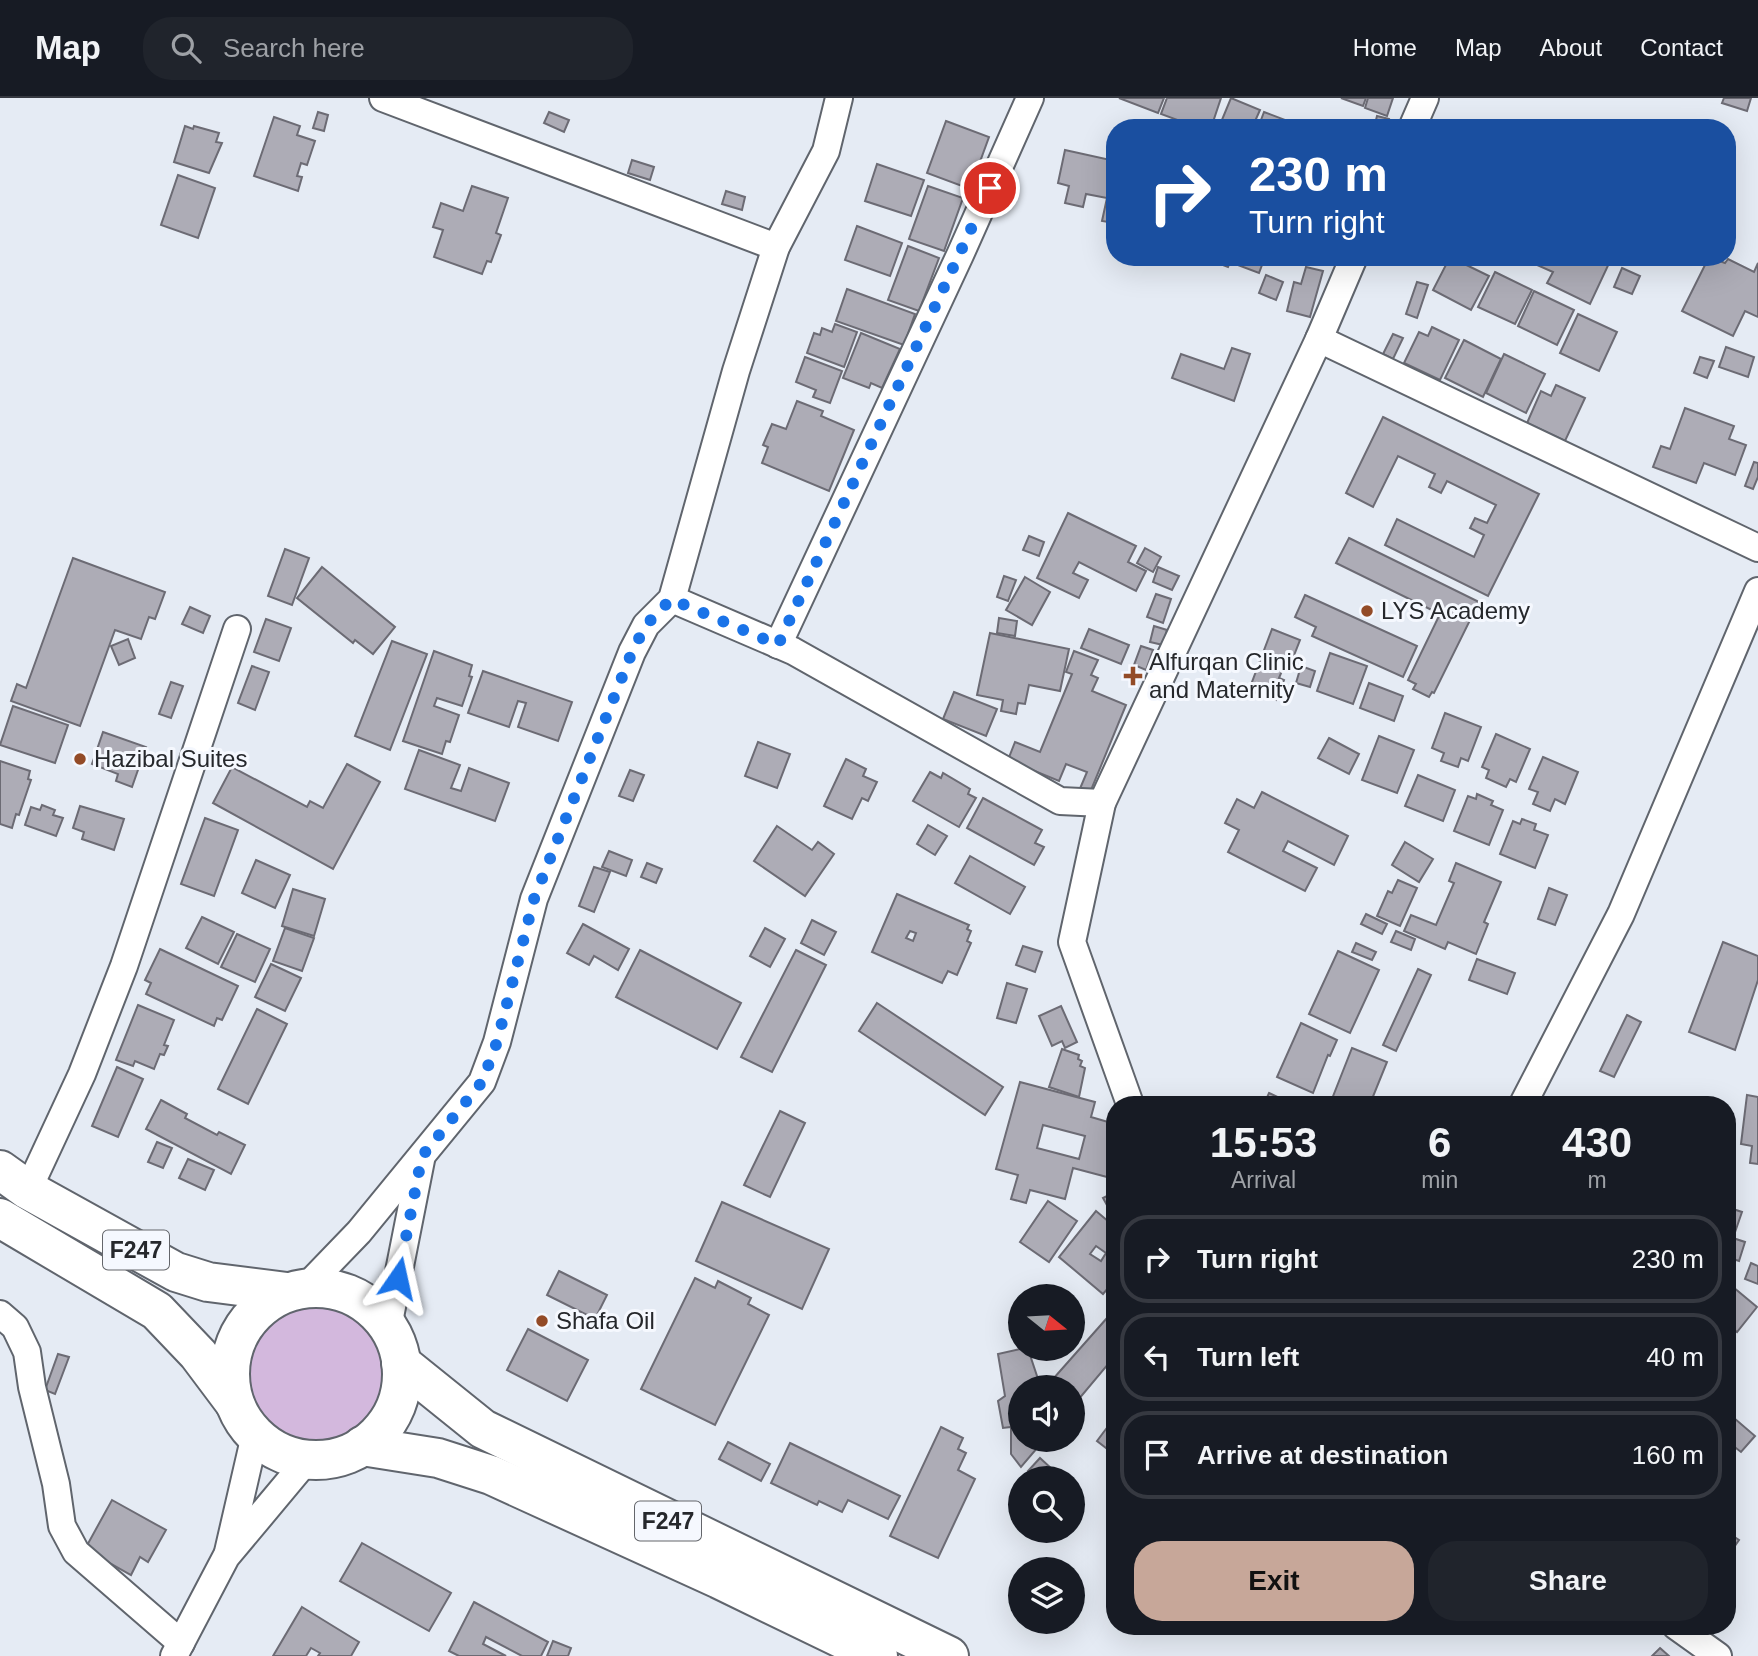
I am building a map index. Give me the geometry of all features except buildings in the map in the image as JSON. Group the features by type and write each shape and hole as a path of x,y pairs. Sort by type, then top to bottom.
{"main road":[{"name":"F247","path":"14,1180 176,1272 208,1282 296,1290 325,1287 352,1296 376,1312 397,1344 401,1382 397,1401 389,1419 377,1434 345,1455 326,1460 288,1456 270,1447 255,1435 243,1420 230,1384 234,1346 242,1329 262,1307 296,1290"},
{"name":"F247","path":"0,1218 157,1311 198,1354 235,1403"},
{"name":"F247","path":"401,1363 483,1429 949,1656"},
{"name":"F247","path":"362,1446 438,1458 491,1475 707,1573 878,1656"}],"street":[{"path":"383,98 776,247"},
{"path":"296,1290 359,1232 482,1082 497,1042 534,899 632,652 646,625 671,599 736,371 776,247 826,151 839,98"},
{"path":"778,645 960,255 1030,98"},
{"path":"1416,119 1425,98"},
{"path":"1127,1096 1072,942 1102,803 1319,339 1350,266"},
{"path":"1319,339 1758,548"},
{"path":"1527,1096 1621,914 1758,591"},
{"path":"671,599 778,645 1060,801 1102,803"},
{"path":"14,1180 82,1074 124,966 237,629"},
{"path":"388,1327 422,1156"},
{"path":"0,1314 15,1327 27,1352 32,1387 56,1484 62,1526 76,1552 177,1649 226,1557 307,1460"},
{"path":"226,1557 255,1435"},
{"path":"1689,1635 1718,1656"}],"shaded area":[{"path":"316,1298 345,1304 369,1320 385,1344 391,1373 385,1402 369,1426 345,1442 316,1448 287,1442 263,1426 247,1402 241,1373 247,1344 263,1320 287,1304"}],"place":[{"name":"LYS Academy","path":"1367,611"},
{"name":"Alfurqan Clinic and Maternity","path":"1133,676"},
{"name":"Hazibal Suites","path":"80,759"},
{"name":"Shafa Oil","path":"542,1321"}],"route":[{"path":"398,1278 422,1156 482,1082 497,1042 534,899 632,652 646,625 671,599 778,645 990,188"}]}
